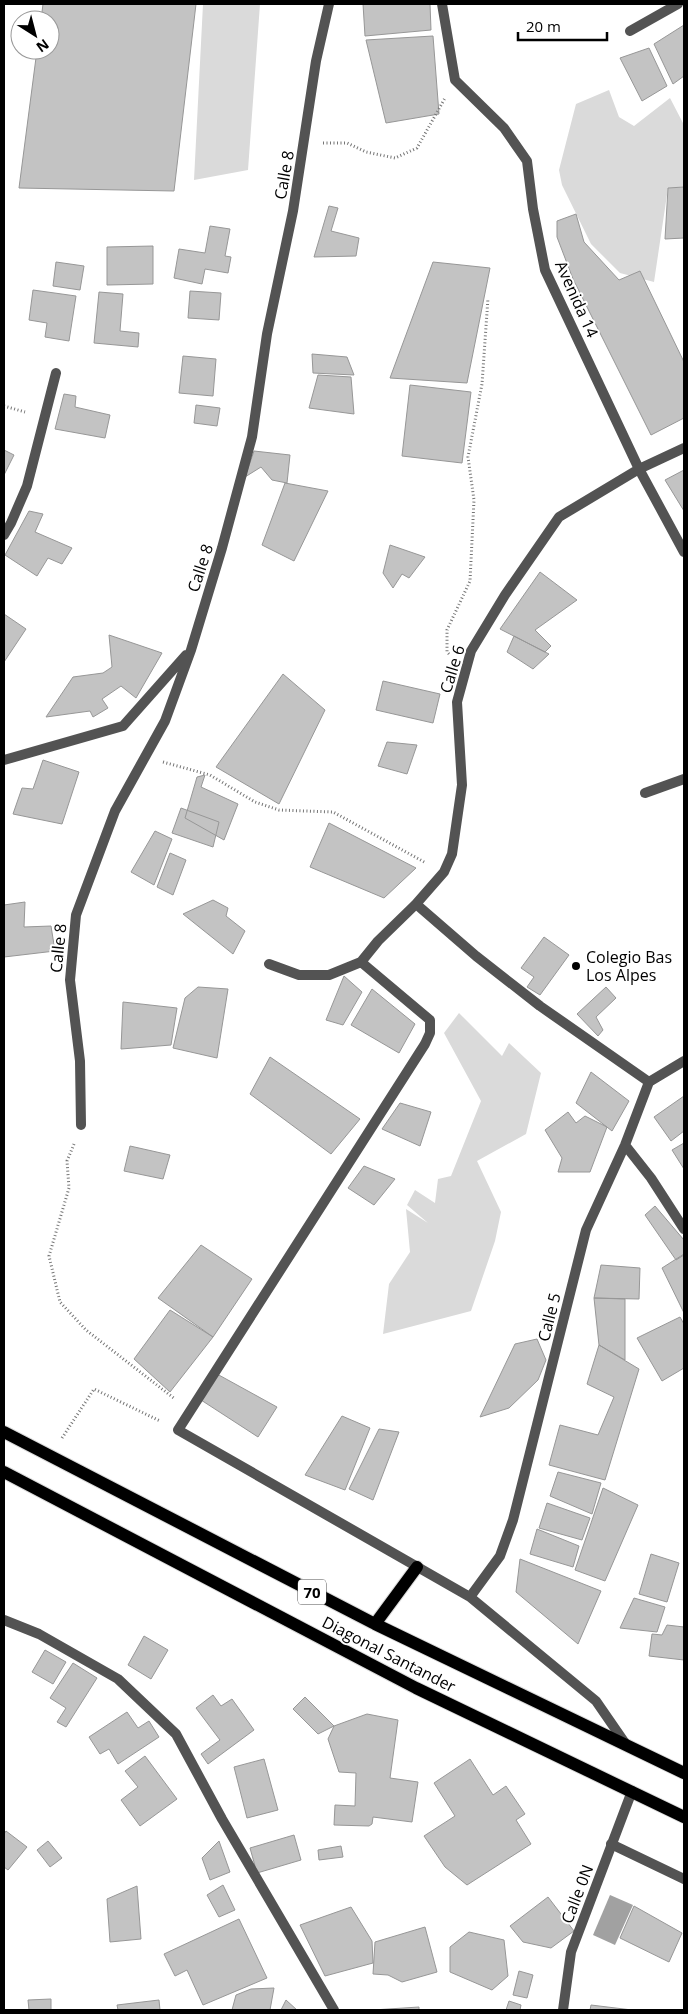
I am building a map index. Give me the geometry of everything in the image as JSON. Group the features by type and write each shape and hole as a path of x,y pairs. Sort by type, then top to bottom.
{"main road":[{"name":"Diagonal Santander","path":"4,1432 375,1624 684,1773"},
{"name":"Diagonal Santander","path":"4,1472 416,1688 684,1817"},
{"path":"375,1624 417,1567"}],"street":[{"name":"Calle 8","path":"81,1125 80,1061 70,980 76,915 115,811 165,721 191,650 222,548 252,437 267,334 293,211 316,60 329,4"},
{"path":"442,4 455,80"},
{"path":"630,31 678,4"},
{"name":"Avenida 14","path":"455,80 504,128 527,161 533,209 545,270 639,469 684,552"},
{"path":"4,535 27,486 56,373"},
{"name":"Calle 6","path":"362,962 378,941 416,904 444,872 452,854 462,785 457,702 471,650 505,595 559,517 639,469 684,448"},
{"path":"4,760 123,726 191,650"},
{"path":"645,793 684,778"},
{"path":"416,904 476,956 540,1006 649,1082 684,1061"},
{"path":"178,1430 425,1044 430,1033 430,1020 362,962 329,975 299,975 269,964"},
{"name":"Calle 5","path":"470,1597 500,1556 513,1520 586,1230 625,1145 649,1082"},
{"path":"625,1145 651,1178 684,1230"},
{"name":"Diagonal Santander","path":"178,1430 470,1597 596,1701 625,1743"},
{"path":"4,1620 39,1634 118,1679 176,1734 222,1819 334,2010"},
{"name":"Calle 0N","path":"564,2010 571,1952 632,1791"},
{"path":"612,1844 684,1879"}],"path":[{"path":"305,142 347,143 366,152 395,158 417,148 455,80"},
{"path":"466,670 447,652 447,630 470,581 474,500 468,457 482,384 488,298"},
{"path":"145,757 210,775 255,802 279,810 333,812 444,872"},
{"path":"81,1125 67,1161 69,1188 49,1256 60,1302 86,1330 191,1411"},
{"path":"49,1456 94,1389 178,1430"}],"shaded area":[{"path":"203,4 260,4 248,170 194,180"},
{"path":"609,90 619,117 634,126 670,98 684,125 684,187 668,188 654,282 620,273 591,244 562,185 559,170 576,104"},
{"path":"459,1013 502,1056 509,1043 541,1073 526,1134 477,1161 501,1212 495,1241 471,1311 383,1334 389,1284 410,1252 406,1209 428,1223 407,1205 415,1190 435,1203 438,1179 451,1176 481,1101 444,1033"},
{"path":"610,1895 633,1905 615,1945 593,1935"}],"building":[{"path":"43,4 196,4 174,191 19,188 36,60 60,60 60,10 42,10"},
{"path":"363,4 430,4 431,30 365,36"},
{"path":"684,25 684,76 673,84 654,44"},
{"path":"433,36 439,114 386,123 366,40"},
{"path":"649,48 667,86 642,101 620,58"},
{"path":"684,187 684,238 665,239 668,188"},
{"path":"329,206 338,208 331,231 359,238 356,256 314,257"},
{"path":"576,214 584,242 619,280 640,271 684,362 684,418 651,435 573,279 557,237 557,221"},
{"path":"210,226 230,229 225,256 231,257 228,273 205,269 202,284 174,278 179,249 205,253"},
{"path":"153,246 153,284 107,285 107,247"},
{"path":"56,262 84,266 80,290 53,286"},
{"path":"433,262 490,268 467,383 390,378"},
{"path":"33,290 76,296 69,341 45,337 47,323 29,320"},
{"path":"190,291 221,293 219,320 188,318"},
{"path":"99,292 123,294 120,331 139,333 138,347 94,343"},
{"path":"312,354 347,357 354,375 313,373"},
{"path":"183,356 216,359 213,396 179,393"},
{"path":"318,375 351,377 354,414 309,408"},
{"path":"410,385 471,392 462,463 402,456"},
{"path":"64,394 76,396 75,407 110,415 105,438 55,429"},
{"path":"196,405 220,408 217,426 194,423"},
{"path":"4,450 14,455 4,475"},
{"path":"254,451 290,455 287,483 272,480 261,467 245,477"},
{"path":"684,470 684,511 665,480"},
{"path":"285,483 328,491 294,561 262,545"},
{"path":"29,511 43,514 35,532 72,548 62,564 48,558 37,576 5,555"},
{"path":"390,545 425,557 409,578 402,574 393,588 383,573"},
{"path":"540,572 577,600 535,630 551,646 545,652 500,629"},
{"path":"4,614 26,629 4,662"},
{"path":"109,635 162,653 136,698 121,686 102,699 108,708 93,717 90,711 46,717 73,677 103,673 112,667"},
{"path":"514,636 549,654 533,669 507,652"},
{"path":"283,674 325,710 279,804 216,767"},
{"path":"383,681 440,694 433,723 376,710"},
{"path":"387,742 417,745 407,774 378,766"},
{"path":"43,760 79,772 62,824 13,814 22,788 33,789"},
{"path":"205,775 201,787 238,804 224,840 185,818 197,777"},
{"path":"181,808 219,822 213,847 172,833"},
{"path":"329,823 416,868 384,898 310,867"},
{"path":"155,831 172,839 154,885 131,872"},
{"path":"170,853 186,860 173,895 157,887"},
{"path":"213,900 228,908 226,916 245,931 233,954 183,914"},
{"path":"25,902 24,927 51,926 55,951 4,957 4,905"},
{"path":"544,937 569,955 540,995 527,987 534,977 521,968"},
{"path":"344,976 362,992 343,1025 326,1020"},
{"path":"198,987 228,989 217,1058 173,1048 185,998"},
{"path":"606,987 616,998 596,1017 603,1030 598,1036 577,1014"},
{"path":"372,989 415,1024 399,1053 351,1025"},
{"path":"123,1002 177,1008 171,1045 121,1049"},
{"path":"270,1057 360,1119 331,1154 250,1094"},
{"path":"591,1072 629,1101 612,1131 576,1103"},
{"path":"684,1096 684,1131 671,1141 654,1117"},
{"path":"400,1103 431,1112 420,1146 382,1129"},
{"path":"568,1112 576,1123 585,1116 607,1127 590,1172 558,1172 562,1158 545,1130"},
{"path":"684,1143 684,1169 672,1150"},
{"path":"130,1146 170,1155 163,1179 124,1171"},
{"path":"364,1166 395,1179 374,1205 348,1188"},
{"path":"655,1206 684,1240 684,1255 676,1260 645,1215"},
{"path":"201,1245 252,1279 213,1337 158,1298"},
{"path":"684,1254 684,1313 662,1268"},
{"path":"601,1265 640,1268 639,1299 594,1298"},
{"path":"594,1298 625,1299 625,1360 599,1345"},
{"path":"170,1310 213,1337 170,1392 134,1359"},
{"path":"680,1317 684,1324 684,1368 662,1381 637,1338"},
{"path":"537,1339 546,1360 538,1380 509,1408 480,1417 515,1344"},
{"path":"599,1345 639,1369 605,1480 549,1465 560,1425 598,1435 614,1397 587,1384"},
{"path":"217,1374 277,1407 258,1437 201,1400"},
{"path":"342,1416 370,1428 345,1490 305,1475"},
{"path":"379,1429 399,1432 373,1500 349,1489"},
{"path":"558,1472 601,1483 592,1514 550,1496"},
{"path":"603,1488 638,1505 605,1581 575,1570"},
{"path":"547,1503 590,1518 582,1540 539,1528"},
{"path":"537,1529 579,1546 573,1567 530,1554"},
{"path":"651,1554 679,1563 667,1602 639,1594"},
{"path":"520,1559 601,1591 578,1644 516,1592"},
{"path":"634,1598 665,1607 657,1632 620,1628"},
{"path":"667,1625 684,1627 684,1660 649,1656 652,1634 662,1635"},
{"path":"144,1636 168,1650 151,1679 128,1665"},
{"path":"45,1650 66,1662 53,1684 32,1672"},
{"path":"73,1663 97,1678 66,1727 57,1722 66,1708 50,1698"},
{"path":"213,1695 221,1706 232,1699 254,1730 208,1764 201,1754 220,1740 196,1708"},
{"path":"305,1697 334,1726 318,1734 293,1709"},
{"path":"127,1712 138,1728 149,1721 159,1737 118,1764 109,1749 100,1754 89,1737"},
{"path":"367,1714 398,1720 390,1778 418,1782 412,1822 373,1817 372,1824 369,1826 334,1825 335,1805 355,1806 356,1773 339,1772 328,1739 334,1726"},
{"path":"145,1756 177,1799 140,1826 121,1800 138,1787 125,1771"},
{"path":"264,1759 278,1810 247,1818 234,1767"},
{"path":"470,1759 493,1795 506,1786 525,1814 516,1820 531,1844 467,1885 445,1867 424,1836 455,1816 434,1783"},
{"path":"6,1831 27,1847 8,1870 4,1867 4,1834"},
{"path":"294,1835 301,1860 257,1873 250,1848"},
{"path":"48,1841 62,1858 50,1867 37,1850"},
{"path":"219,1841 230,1872 210,1880 202,1858"},
{"path":"341,1846 343,1857 319,1860 318,1850"},
{"path":"223,1885 235,1910 219,1917 207,1895"},
{"path":"137,1886 141,1939 110,1942 107,1899"},
{"path":"548,1897 574,1931 551,1948 523,1942 510,1926"},
{"path":"634,1906 682,1933 669,1962 620,1938"},
{"path":"351,1907 372,1941 373,1963 325,1976 300,1925"},
{"path":"239,1919 267,1978 203,2005 187,1970 175,1976 164,1954"},
{"path":"425,1927 437,1972 402,1982 388,1975 373,1974 375,1942"},
{"path":"469,1932 504,1940 508,1976 492,1990 450,1972 450,1947"},
{"path":"519,1971 533,1975 527,1998 513,1995"},
{"path":"274,1988 270,2010 232,2010 236,1995 251,1989"},
{"path":"51,1999 51,2010 29,2010 28,2000"},
{"path":"159,2000 160,2010 118,2010 117,2005"},
{"path":"286,2000 297,2010 281,2010"},
{"path":"509,2001 521,2005 520,2010 506,2010"},
{"path":"591,2005 632,2010 590,2010"},
{"path":"419,2007 419,2010 373,2010"}],"place":[{"name":"Colegio Bas Los Alpes","path":"576,966"}]}
